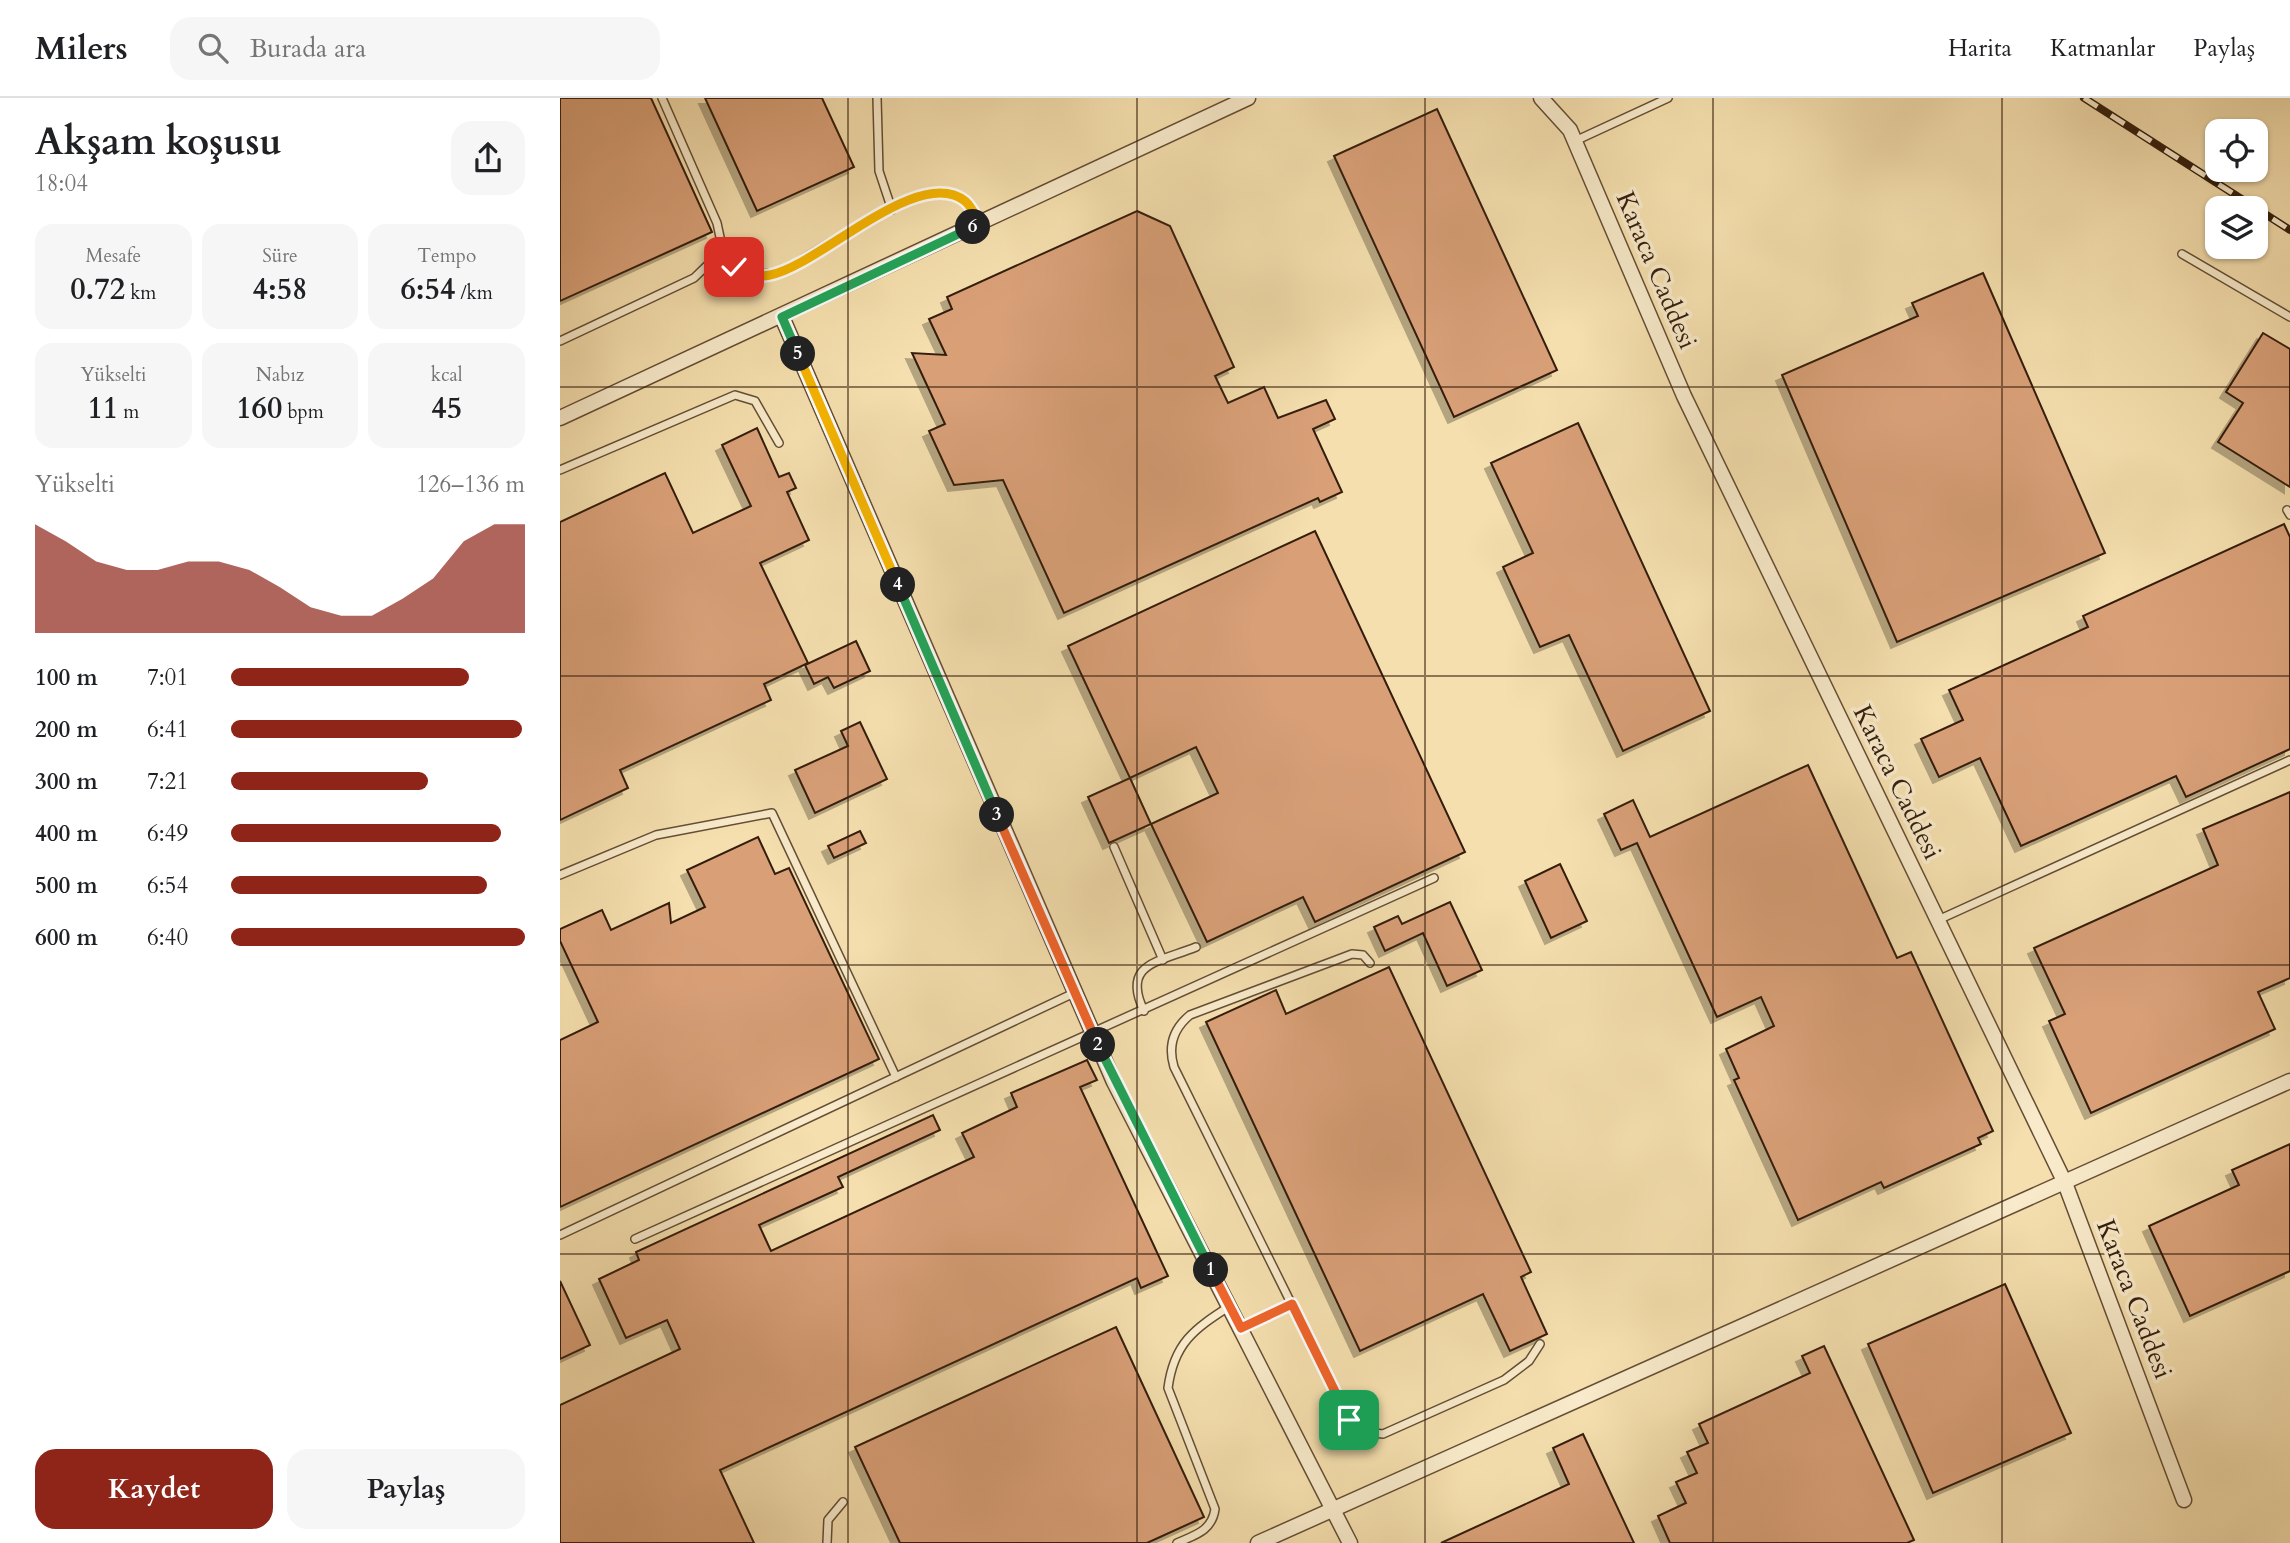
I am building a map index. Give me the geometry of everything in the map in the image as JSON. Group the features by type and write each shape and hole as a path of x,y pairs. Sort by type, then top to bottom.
{"street":[{"path":"560,418 1248,98"},
{"name":"Karaca Caddesi","path":"1541,98 1570,130 1684,396 2065,1183 2184,1500"},
{"path":"782,317 1074,993 1350,1543"},
{"path":"1258,1543 2290,1081"}],"lane":[{"path":"662,98 717,223 722,251 742,272 772,275 927,194 947,193 968,203 980,224"},
{"path":"877,98 879,171 892,210"},
{"path":"1575,141 1668,98"},
{"path":"560,341 694,278 722,251"},
{"path":"2182,254 2290,317"},
{"path":"560,470 735,395 755,401 779,443"},
{"path":"1938,920 2290,761"},
{"path":"560,875 656,835 772,813 896,1077"},
{"path":"1114,847 1163,960"},
{"path":"635,1239 1434,878"},
{"path":"1144,1011 1135,992 1135,982 1141,971 1196,947"},
{"path":"1370,963 1363,955 1352,954 1190,1015 1179,1026 1172,1041 1174,1068 1349,1420 1359,1430 1383,1434 1504,1380 1529,1361 1540,1345"},
{"path":"560,1235 1074,993"},
{"path":"1241,1328 1292,1304"},
{"path":"1177,1543 1208,1527 1215,1509 1168,1388 1169,1377 1176,1356 1196,1327 1230,1306"},
{"path":"827,1543 828,1520 843,1502"}],"building":[{"path":"560,98 651,98 712,232 560,301"},
{"path":"705,98 822,98 854,167 757,211"},
{"path":"1437,109 1557,370 1454,417 1334,156"},
{"path":"1137,211 1170,226 1234,367 1215,376 1228,403 1264,387 1278,418 1326,400 1335,419 1313,429 1342,492 1320,502 1318,498 1064,613 1003,480 954,485 929,431 945,424 912,353 946,355 929,319 952,309 947,297"},
{"path":"1983,273 2105,553 1897,642 1782,375 1918,316 1912,303"},
{"path":"2263,333 2290,349 2290,487 2218,442 2243,403 2226,392"},
{"path":"1578,423 1710,711 1623,751 1569,635 1540,647 1503,567 1533,553 1491,463"},
{"path":"757,428 779,477 789,473 796,488 787,492 809,540 760,563 808,663 764,684 771,700 620,770 628,788 560,820 560,522 665,473 693,533 751,506 722,445"},
{"path":"2284,524 2290,537 2290,749 2186,797 2176,776 2021,846 1980,758 1939,777 1921,739 1963,720 1949,690 2088,627 2083,616"},
{"path":"1315,531 1465,852 1315,922 1303,897 1207,942 1151,824 1218,793 1196,747 1130,778 1068,646"},
{"path":"856,641 870,671 834,688 828,677 814,684 805,665"},
{"path":"860,722 887,779 815,813 795,770 848,746 841,731"},
{"path":"1808,765 1897,958 1911,952 1993,1131 1978,1138 1981,1144 1884,1188 1881,1182 1798,1220 1734,1080 1739,1078 1726,1049 1774,1026 1761,997 1717,1017 1637,843 1621,850 1604,814 1633,800 1650,837"},
{"path":"1130,778 1151,824 1109,843 1088,797"},
{"path":"2290,792 2290,978 2258,992 2275,1029 2091,1113 2049,1021 2065,1014 2034,948 2218,865 2203,829"},
{"path":"860,831 866,843 834,858 828,846"},
{"path":"758,837 775,874 789,868 879,1059 560,1207 560,1040 598,1022 560,941 560,929 602,910 611,930 669,903 671,923 705,907 687,870"},
{"path":"1560,864 1587,921 1551,938 1525,881"},
{"path":"1450,902 1482,970 1447,986 1423,933 1385,951 1374,927 1398,916 1402,924"},
{"path":"1389,967 1531,1272 1521,1277 1547,1334 1510,1351 1483,1294 1360,1351 1206,1022 1276,990 1286,1014"},
{"path":"1087,1060 1097,1080 1080,1087 1168,1276 1141,1288 1137,1278 720,1470 754,1543 560,1543 560,1405 680,1349 667,1320 626,1338 599,1279 639,1260 636,1252 933,1115 940,1130 838,1177 843,1187 759,1225 771,1251 974,1157 962,1133 1017,1107 1011,1093"},
{"path":"2290,1144 2290,1271 2190,1316 2149,1226 2239,1185 2232,1170"},
{"path":"560,1281 590,1345 560,1359"},
{"path":"2005,1284 2071,1433 1933,1493 1868,1344"},
{"path":"1116,1327 1204,1517 1147,1543 900,1543 855,1447"},
{"path":"1824,1346 1914,1540 1907,1543 1670,1543 1658,1516 1686,1503 1676,1482 1697,1473 1687,1452 1708,1443 1699,1424 1810,1373 1802,1356"},
{"path":"1583,1434 1634,1543 1441,1543 1569,1484 1553,1448"}],"railway":[{"path":"2084,98 2290,230"}],"route":[{"path":"734,267 752,275 781,272 902,204 937,192 947,193 968,203 980,224 782,317 1114,1082 1241,1328 1292,1304 1349,1420"}]}
